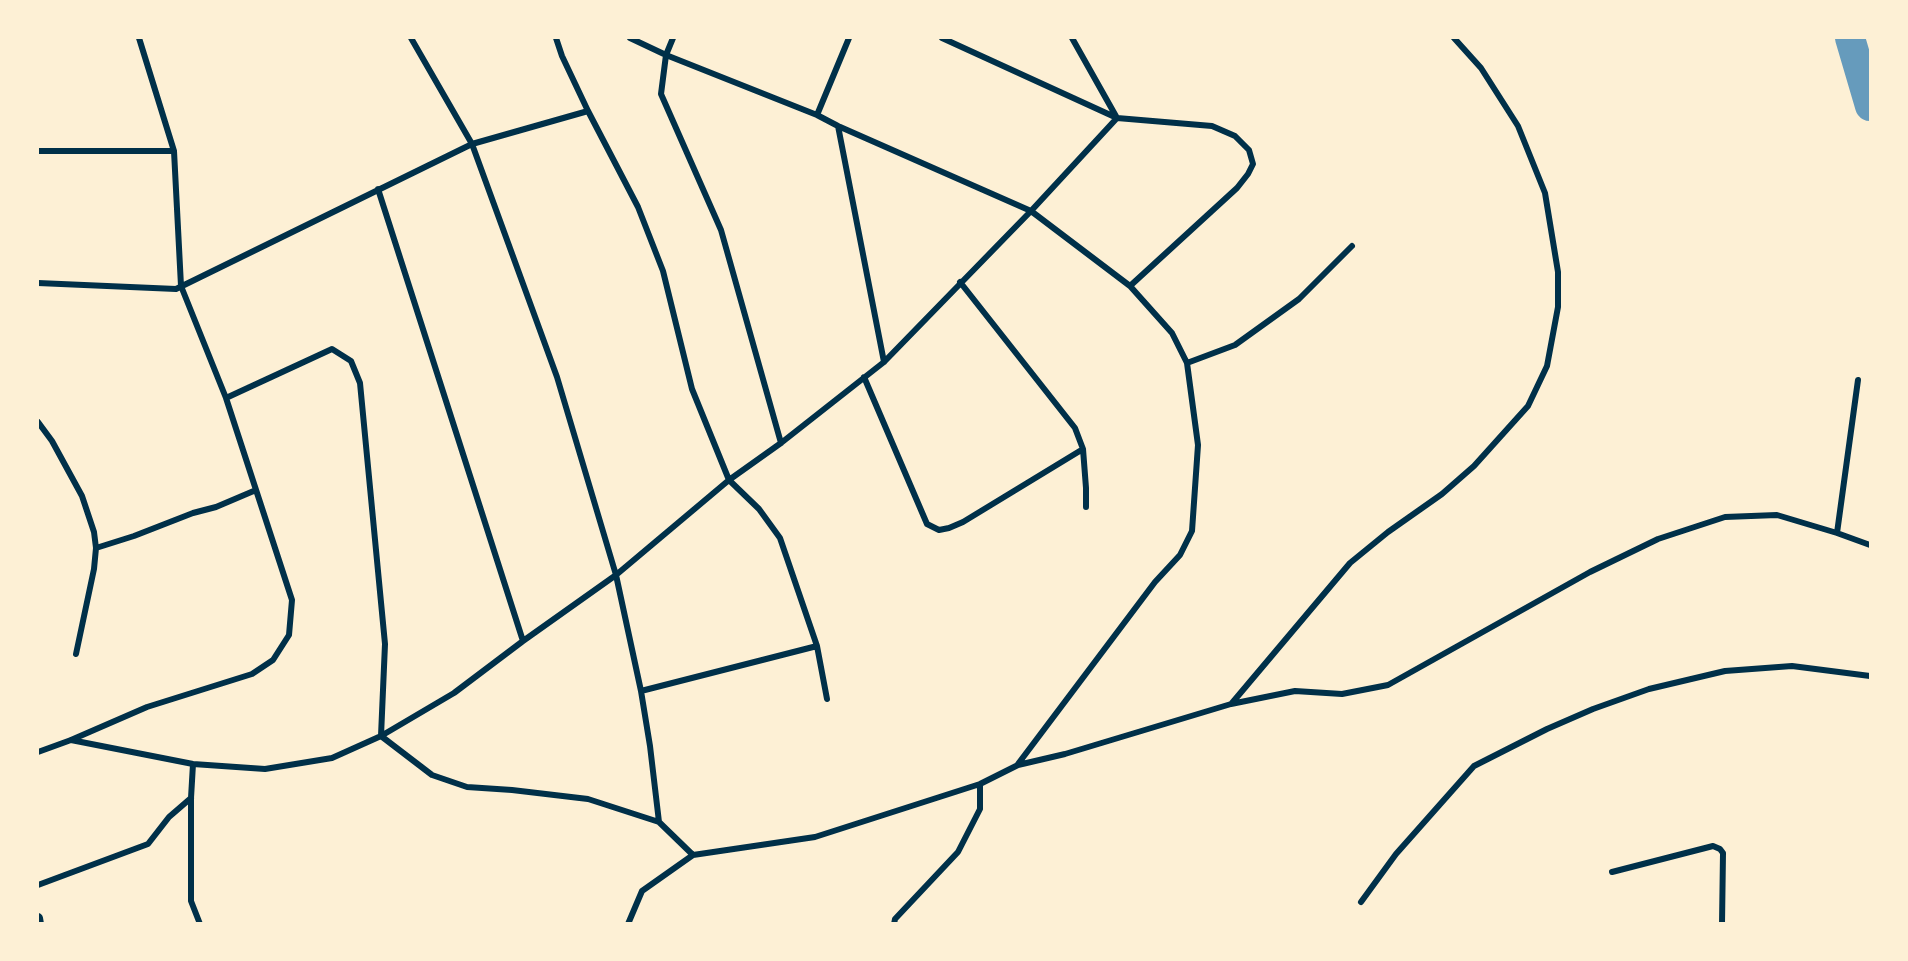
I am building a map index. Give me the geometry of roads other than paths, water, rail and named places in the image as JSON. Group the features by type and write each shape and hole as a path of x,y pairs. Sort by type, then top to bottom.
{"street":[{"path":"38,752 147,706 252,674 273,660 289,635 292,600 226,398 181,286 174,151 139,38"},
{"path":"411,38 472,144 557,377 616,575 641,691 659,822"},
{"path":"556,38 588,111 638,207 663,271 692,388 729,480 759,509 780,538 817,646 827,699"},
{"path":"630,38 666,55 817,115 1031,211 1130,286 1172,333 1187,363 1198,445 1192,531 1180,555 1155,582 1018,765"},
{"path":"673,38 666,55 661,94 721,230 781,443"},
{"path":"817,115 849,38"},
{"path":"942,38 1117,118 1212,126 1235,136 1249,150 1254,164 1237,188 1130,286"},
{"path":"1072,38 1117,118"},
{"path":"1232,704 1350,563 1388,532 1442,494 1474,466 1528,406 1547,366 1558,307 1558,272 1545,193 1518,126 1481,68 1454,38"},
{"path":"38,283 176,289 472,144 588,111"},
{"path":"70,740 193,764 265,769 332,758 381,736 454,693 616,575 729,480 781,443 884,362 1031,211 1117,118"},
{"path":"838,126 884,362"},
{"path":"38,151 174,151"},
{"path":"378,189 523,641"},
{"path":"1187,363 1235,345 1299,299 1353,246"},
{"path":"960,282 1075,428 1083,449 1086,507"},
{"path":"226,398 332,349 351,361 360,383 385,644 381,736"},
{"path":"864,377 927,525 939,530 963,522 1083,449"},
{"path":"1837,532 1858,380"},
{"path":"38,422 52,441 82,496 94,532 96,548 94,569 76,654"},
{"path":"96,548 216,507 256,490"},
{"path":"628,924 642,891 693,855 815,837 980,784 1018,765 1065,754 1232,704 1295,691 1342,694 1388,685 1590,572 1658,539 1725,517 1777,515 1837,532 1870,545"},
{"path":"641,691 817,646"},
{"path":"1361,902 1396,854 1474,766 1575,717 1649,688 1725,671 1792,666 1870,676"},
{"path":"381,736 432,774 467,786 588,799 659,822 693,855"},
{"path":"193,764 191,901 201,924"},
{"path":"894,924 895,919 958,852 980,809 980,784"},
{"path":"38,885 148,844 169,817 191,798"},
{"path":"1612,872 1713,846 1720,849 1723,853 1722,924"},
{"path":"38,918 39,924"}],"waterway":[{"path":"1850,38 1870,106"}]}
